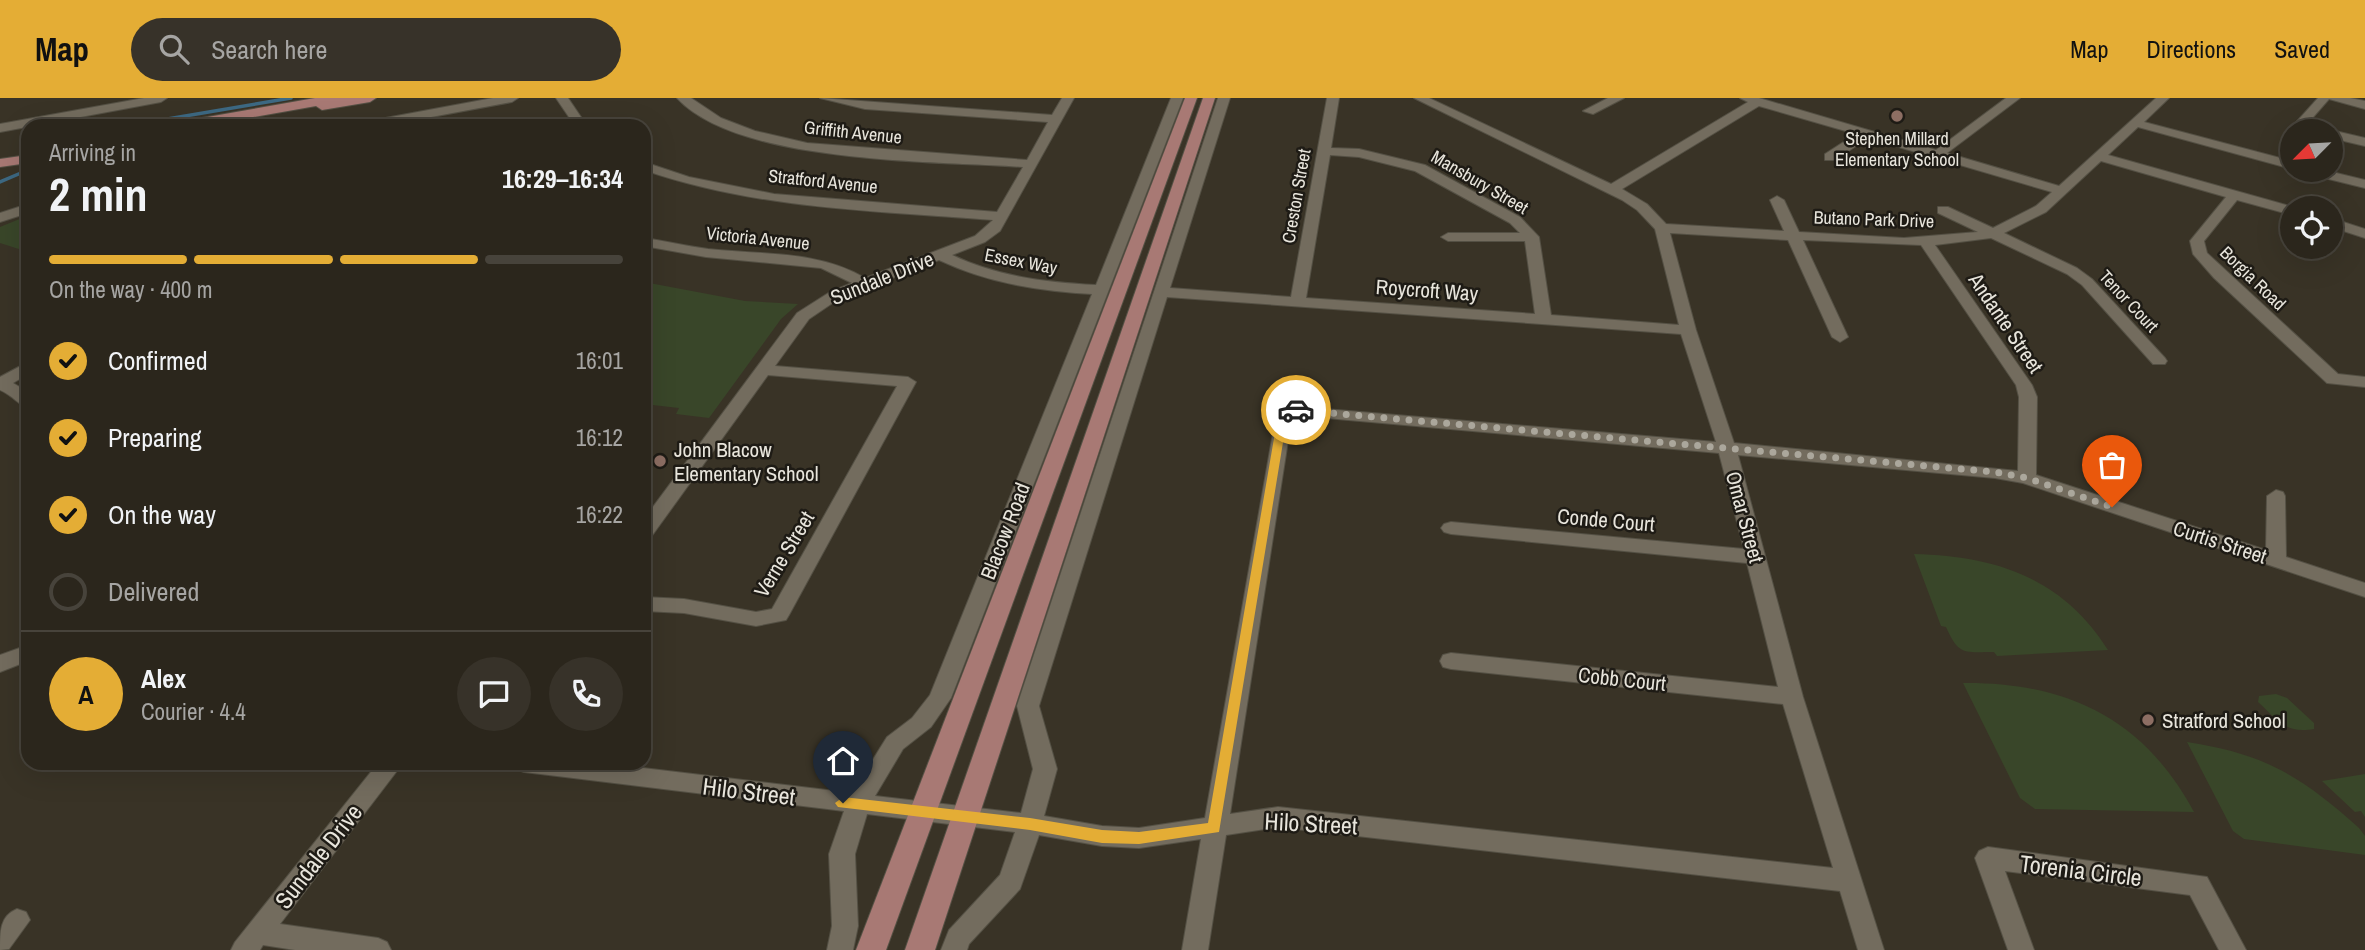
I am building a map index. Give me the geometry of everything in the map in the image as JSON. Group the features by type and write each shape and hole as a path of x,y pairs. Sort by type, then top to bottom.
{"main road":[{"path":"218,119 337,98"},
{"path":"253,119 370,98"},
{"name":"Blacow Road","path":"871,950 1191,98"},
{"path":"920,950 1209,98"},
{"path":"0,157 21,154"},
{"path":"0,163 21,160"}],"street":[{"path":"56,119 161,98"},
{"path":"389,119 444,104 512,98"},
{"path":"562,98 576,119"},
{"name":"Griffith Avenue","path":"682,98 704,115 734,130 795,144 827,150 1031,164"},
{"path":"826,98 865,106 1056,119"},
{"name":"Sundale Drive","path":"651,523 803,316 835,295 980,239 995,228 1068,98"},
{"name":"Blacow Road","path":"840,950 847,917 840,870 842,850 860,805 887,753 898,740 917,727 940,698 1177,98"},
{"path":"954,950 958,938 1011,881 1030,824 1045,769 1028,706 1224,98"},
{"name":"Creston Street","path":"1298,302 1333,98"},
{"path":"1420,98 1611,190 1642,207 1662,228"},
{"path":"1589,111 1618,98"},
{"path":"1937,155 2014,98"},
{"name":"Butano Park Drive","path":"1662,228 1926,242 1994,233 2041,209 2163,98"},
{"path":"2307,119 2324,98"},
{"path":"2334,98 2365,105"},
{"path":"69,100 69,117"},
{"path":"1611,190 1751,100 2062,191"},
{"path":"2135,123 2280,138"},
{"path":"0,128 21,125"},
{"path":"1830,157 1866,134"},
{"path":"2343,137 2365,142"},
{"name":"Mansbury Street","path":"1324,151 1359,153 1420,168 1515,220 1532,237 1544,320"},
{"path":"2100,157 2280,208"},
{"name":"Stratford Avenue","path":"651,168 701,185 792,199 1002,216"},
{"path":"2343,178 2365,184"},
{"name":"Borgia Road","path":"2234,195 2197,241 2200,254 2219,275 2333,379 2365,382"},
{"path":"1777,200 1840,337"},
{"path":"0,218 21,210"},
{"name":"Tenor Court","path":"1943,210 2071,271 2087,282 2159,361"},
{"path":"2343,226 2365,234"},
{"name":"Omar Street","path":"1662,228 1688,330 1727,448 1792,697 1871,950"},
{"path":"1448,237 1532,237"},
{"name":"Andante Street","path":"1926,242 2024,385 2028,397 2027,478"},
{"name":"Victoria Avenue","path":"651,243 718,255 823,264 839,269 864,284"},
{"name":"Essex Way","path":"941,255 977,272 1000,279 1032,286 1099,290"},
{"name":"Roycroft Way","path":"1163,292 1688,330"},
{"name":"Verne Street","path":"651,604 684,606 756,619 779,615 908,382 762,370"},
{"path":"0,384 21,371"},
{"path":"0,384 21,395"},
{"name":"Curtis Street","path":"1214,828 1284,409 1995,472 2027,478 2365,590"},
{"path":"2276,496 2276,561"},
{"name":"Conde Court","path":"1451,528 1755,557"},
{"path":"0,664 21,656"},
{"name":"Cobb Court","path":"1451,662 1792,697"},
{"name":"Sundale Drive","path":"251,941 385,770"},
{"name":"Hilo Street","path":"580,770 1030,824 1102,836 1139,838 1278,817 1849,881"},
{"path":"1195,950 1214,828"},
{"name":"Torenia Circle","path":"2021,950 1988,858 2198,886 2233,950"},
{"path":"0,941 18,920"},
{"path":"251,941 378,950"}],"green space":[{"path":"21,218 21,250 0,243 0,227"},
{"path":"651,283 745,301 798,304 781,319 709,418 676,414 679,408 651,405"},
{"path":"1914,554 1973,560 2000,566 2025,576 2070,605 2090,625 2108,650 1997,656 1994,652 1969,652 1959,648 1946,627 1941,626"},
{"path":"1963,683 2001,684 2036,690 2069,699 2099,712 2126,730 2151,752 2174,780 2194,812 2035,809 2020,798"},
{"path":"2276,694 2287,698 2314,723 2314,729 2288,727 2258,702 2259,696"},
{"path":"2187,742 2239,753 2300,781 2359,828 2365,836 2365,855 2244,839 2233,831"},
{"path":"2365,774 2365,817 2361,811 2355,812 2322,781"}],"waterway":[{"path":"167,119 291,98"},
{"path":"0,182 21,173"}],"way so far":[{"path":"1296,410 1995,472 2027,478 2112,507"}],"place":[{"name":"Stephen Millard Elementary School","path":"1897,116"},
{"name":"John Blacow Elementary School","path":"660,461"},
{"name":"Stratford School","path":"2148,720"}],"route":[{"path":"843,803 1030,824 1102,836 1139,838 1214,828 1284,409 1296,410"}]}
